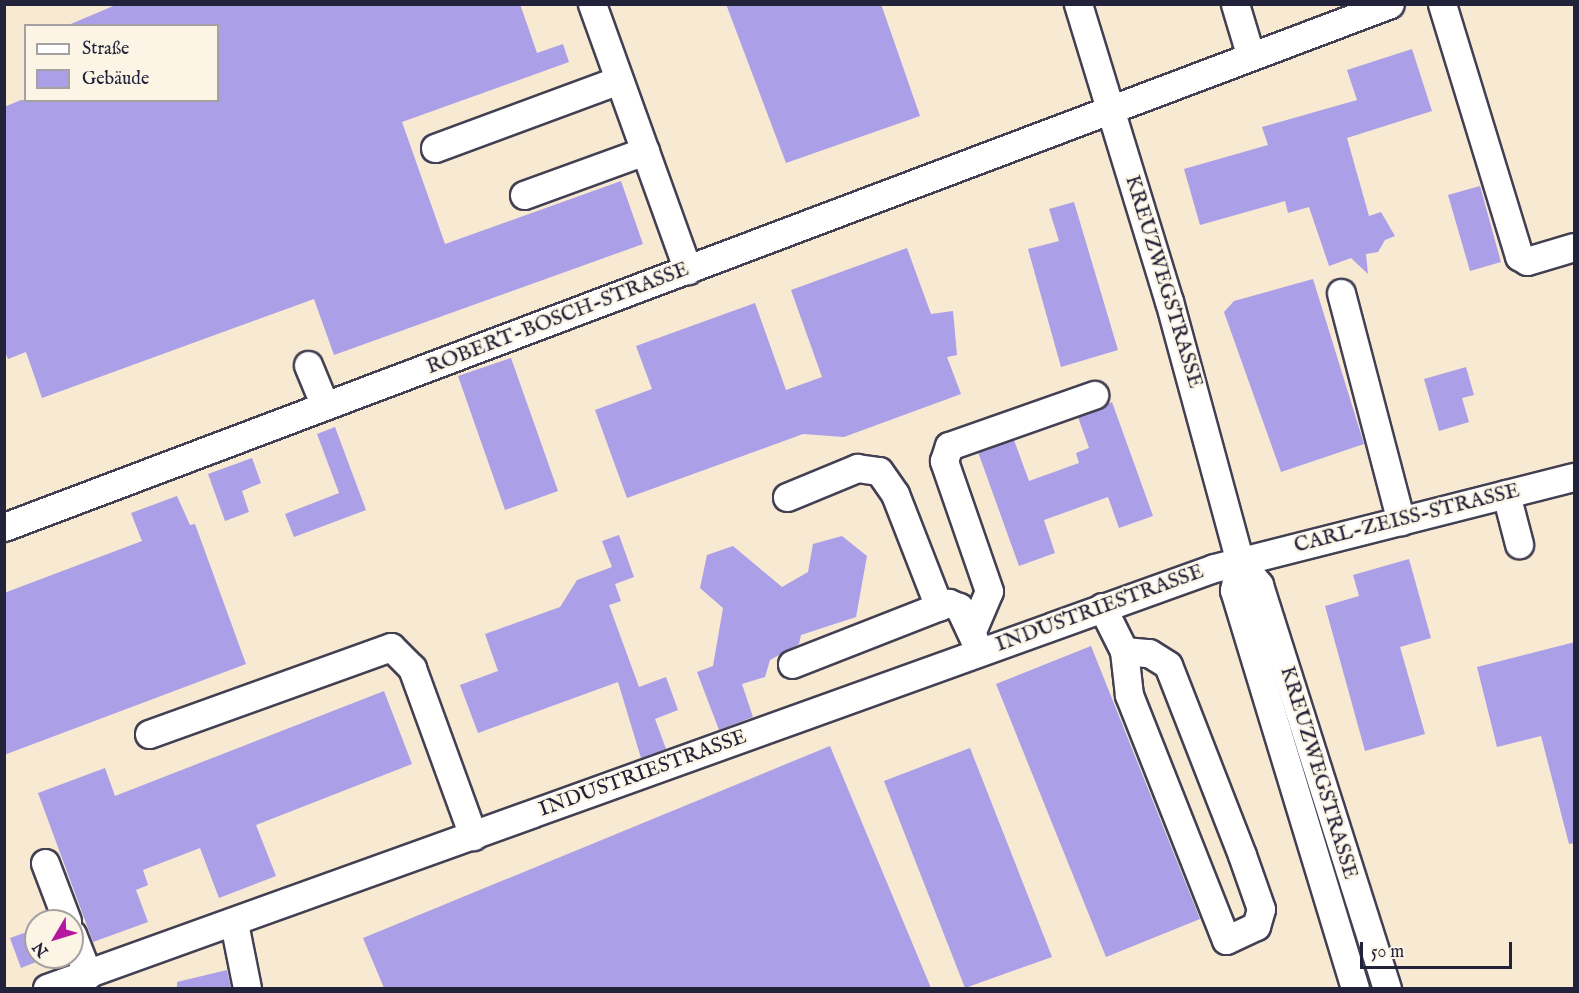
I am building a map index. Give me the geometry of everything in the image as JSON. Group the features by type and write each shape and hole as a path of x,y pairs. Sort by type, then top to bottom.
{"street":[{"path":"592,4 688,270"},
{"name":"KREUZWEGSTRASSE","path":"1078,4 1111,111 1240,562 1259,585 1388,988"},
{"path":"1235,4 1250,54"},
{"path":"1111,111 1250,54 1390,4"},
{"path":"1442,4 1519,256 1527,261 1575,247"},
{"path":"435,148 619,80"},
{"name":"ROBERT-BOSCH-STRASSE","path":"4,527 1111,111"},
{"path":"524,195 645,151"},
{"path":"1341,293 1401,521"},
{"path":"308,365 325,406"},
{"path":"976,641 989,591 944,461 949,446 1094,395"},
{"path":"787,497 857,468 879,471 895,494 939,607"},
{"name":"CARL-ZEISS-STRASSE","path":"1240,562 1575,477"},
{"path":"1506,494 1519,544"},
{"name":"KREUZWEGSTRASSE","path":"1240,562 1234,590 1355,988"},
{"name":"INDUSTRIESTRASSE","path":"47,988 234,924 473,836 976,641 1102,607 1240,562"},
{"path":"792,664 939,607 958,607 976,641"},
{"path":"1102,607 1124,651 1129,696 1226,940 1256,926 1261,909 1168,665 1149,653 1124,651"},
{"path":"149,734 391,647 412,668 473,836"},
{"path":"45,863 62,909"},
{"path":"234,924 247,988"},
{"path":"84,965 88,975"}],"building":[{"path":"118,4 520,4 537,53 563,44 569,62 402,122 445,244 621,181 643,244 334,355 314,299 42,398 26,352 8,359 4,350 4,107 21,100 24,102 219,102 219,24 71,24"},
{"path":"726,4 881,4 920,116 786,163"},
{"path":"1412,49 1432,111 1347,138 1369,216 1381,212 1395,236 1385,240 1378,252 1366,254 1368,274 1351,258 1329,266 1309,207 1288,213 1285,201 1200,225 1184,169 1268,145 1262,127 1357,100 1347,70"},
{"path":"1480,186 1501,262 1470,271 1448,195"},
{"path":"1074,202 1118,350 1061,367 1028,249 1059,241 1049,209"},
{"path":"907,248 931,314 953,311 957,355 947,357 961,394 844,437 803,434 627,498 595,410 652,389 636,346 755,303 786,390 822,377 791,290"},
{"path":"1313,279 1364,444 1281,472 1224,312 1234,301"},
{"path":"511,358 558,491 505,510 458,376"},
{"path":"1466,367 1474,395 1462,398 1469,422 1439,431 1424,379"},
{"path":"1112,402 1153,516 1119,528 1108,497 1044,520 1055,553 1019,566 978,452 1014,440 1029,481 1079,463 1076,453 1089,448 1078,417"},
{"path":"335,427 366,510 294,537 285,514 339,493 317,434"},
{"path":"252,458 261,483 242,491 249,512 225,521 208,474"},
{"path":"177,496 190,525 195,524 246,664 4,755 4,593 142,541 131,513"},
{"path":"619,535 634,577 615,584 621,601 609,605 639,687 666,677 678,710 655,719 666,749 641,758 618,682 478,733 460,685 498,671 485,634 560,607 577,580 612,567 602,541"},
{"path":"842,536 867,556 856,617 801,635 799,644 770,660 765,677 742,684 753,717 719,730 697,672 713,666 723,608 700,588 707,555 733,546 782,587 808,572 813,544"},
{"path":"1409,559 1431,638 1400,647 1425,734 1365,751 1325,606 1359,596 1353,575"},
{"path":"1575,642 1575,843 1569,844 1541,736 1497,747 1477,667"},
{"path":"1091,646 1200,919 1106,957 996,684"},
{"path":"384,691 412,764 256,825 276,876 219,898 200,848 143,870 148,885 136,890 148,922 93,942 84,918 84,909 81,909 38,793 105,768 115,796"},
{"path":"830,746 931,988 384,988 363,938"},
{"path":"970,748 1052,957 965,988 884,781"},
{"path":"24,933 24,967 21,968 10,938"},
{"path":"227,970 231,988 177,988 177,982"}]}
